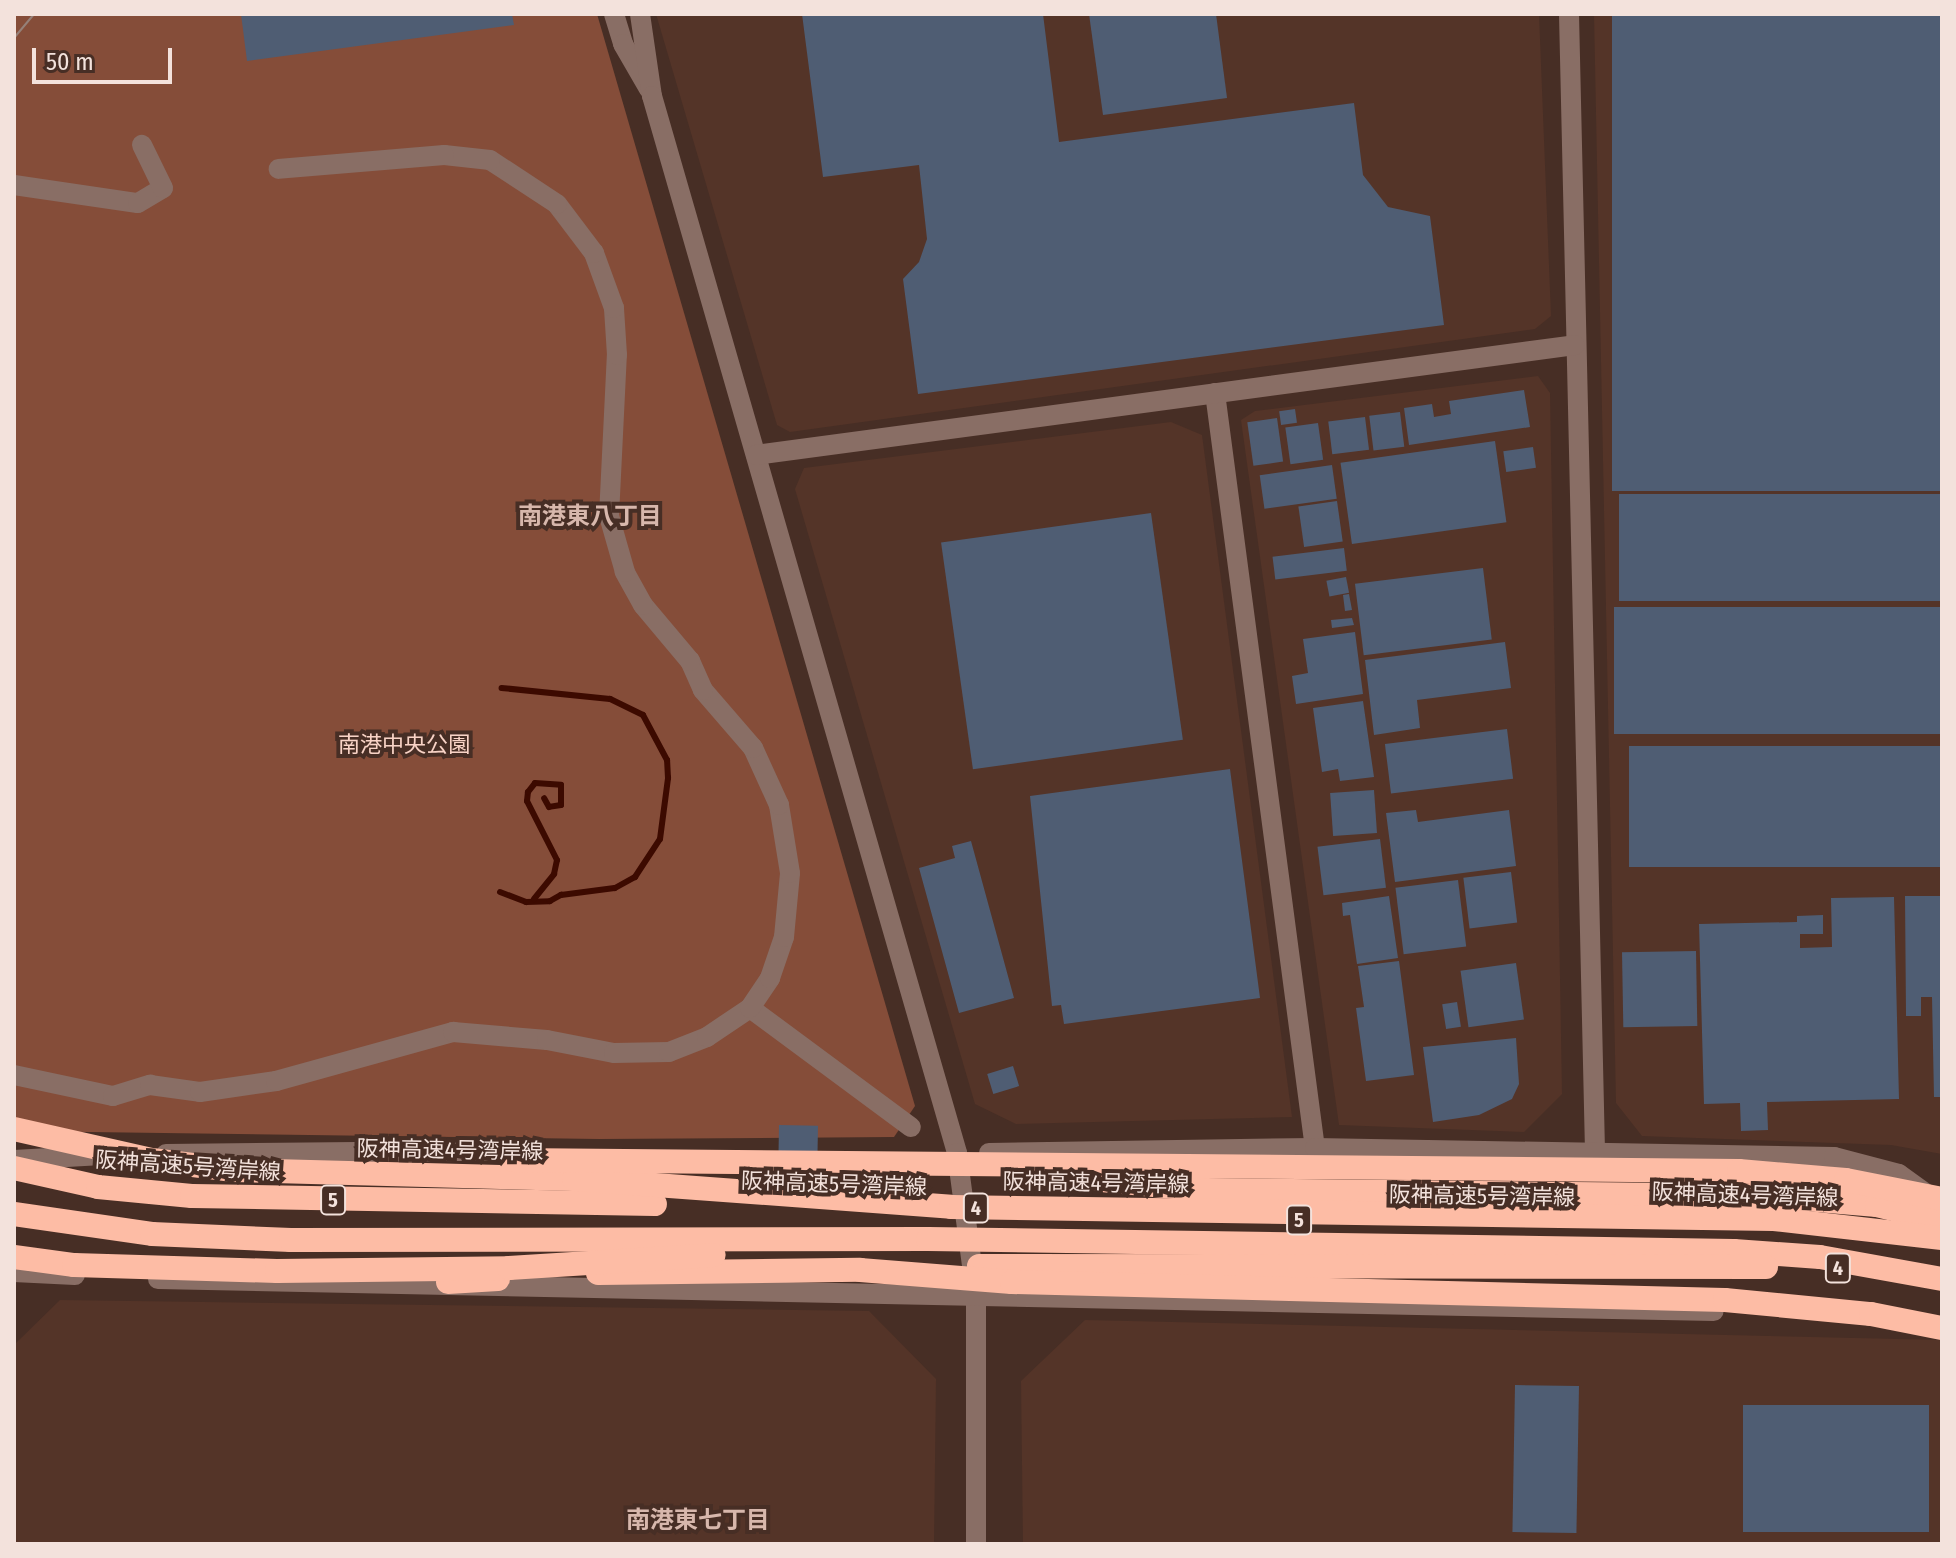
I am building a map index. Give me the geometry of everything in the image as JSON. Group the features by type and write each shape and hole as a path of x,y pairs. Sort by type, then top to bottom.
{"highway":[{"name":"阪神高速4号湾岸線","path":"14,1129 152,1160 246,1171 520,1176 951,1207 1774,1219 1942,1238"},
{"path":"69,1155 977,1168 1205,1165 1739,1171 1846,1180 1942,1199"},
{"name":"阪神高速5号湾岸線","path":"14,1168 143,1193 243,1199 1773,1226 1942,1246"},
{"path":"977,1168 1206,1190 1770,1196 1877,1205 1942,1221"},
{"name":"5","path":"14,1214 152,1234 291,1240 928,1239 1734,1251 1868,1264 1942,1279"},
{"name":"4","path":"14,1257 74,1265 238,1271 509,1268 793,1250 929,1248 1732,1259 1868,1272 1942,1287"},
{"path":"448,1282 688,1270 860,1270 1016,1265 1664,1270 1868,1264"},
{"path":"860,1270 1012,1282 1725,1300 1871,1314 1942,1328"}],"street":[{"path":"614,14 623,44 652,96"},
{"path":"640,14 652,96 957,1153 976,1295 976,1544"},
{"path":"1569,14 1595,1154"},
{"path":"14,185 138,203 163,188 142,145"},
{"path":"14,1075 113,1096 150,1085 200,1092 276,1081 453,1032 547,1040 614,1053 669,1052 707,1037 750,1008 770,978 784,937 790,873 779,805 753,748 703,690 690,661 653,621 625,572 609,516 617,355 614,308 594,253 557,204 490,160 444,155 279,169"},
{"path":"756,455 1575,345"},
{"path":"1215,393 1315,1148"},
{"path":"750,1008 911,1127"},
{"path":"817,1152 1315,1148 1867,1162 1921,1187 1942,1208"},
{"path":"14,1160 69,1155 778,1151"},
{"path":"14,1272 238,1283 448,1282 1942,1315"}],"shaded area":[{"path":"656,14 1539,14 1551,316 1535,329 790,432 777,425"},
{"path":"1594,14 1942,14 1942,1154 1891,1145 1642,1136 1616,1103"},
{"path":"1538,376 1550,393 1562,1094 1524,1132 1339,1125 1241,420 1255,411"},
{"path":"1171,422 1202,435 1292,1117 1016,1124 975,1104 795,489 804,468"},
{"path":"60,1300 869,1311 936,1379 934,1544 14,1544 14,1345"},
{"path":"1085,1320 1942,1340 1942,1544 1023,1544 1021,1381"}],"green space":[{"name":"南港中央公園","path":"14,14 597,14 915,1106 894,1137 599,1139 14,1131"}],"building":[{"path":"241,14 512,14 514,25 247,61"},
{"path":"802,14 1043,14 1059,142 1354,103 1363,175 1388,207 1430,216 1444,325 918,394 903,279 919,262 927,239 919,165 823,177"},
{"path":"1089,14 1216,14 1227,98 1103,115"},
{"path":"1612,14 1942,14 1942,491 1612,491"},
{"path":"1524,390 1530,427 1409,445 1404,408 1432,404 1434,417 1451,414 1449,401"},
{"path":"1295,409 1297,423 1281,425 1279,411"},
{"path":"1400,412 1404,447 1373,451 1369,416"},
{"path":"1365,417 1369,450 1332,454 1328,422"},
{"path":"1277,418 1283,462 1253,466 1247,422"},
{"path":"1318,423 1323,460 1290,464 1285,428"},
{"path":"1495,441 1506,522 1352,544 1341,463"},
{"path":"1533,447 1536,468 1506,472 1503,451"},
{"path":"1332,465 1337,499 1264,509 1260,475"},
{"path":"1619,494 1942,494 1942,601 1619,601"},
{"path":"1337,501 1343,542 1304,547 1298,506"},
{"path":"1151,513 1183,740 973,769 941,543"},
{"path":"1344,548 1347,571 1275,580 1273,557"},
{"path":"1483,568 1492,639 1364,655 1355,584"},
{"path":"1346,577 1349,593 1329,597 1326,581"},
{"path":"1349,594 1352,610 1345,611 1343,595"},
{"path":"1614,607 1942,607 1942,734 1614,734"},
{"path":"1352,618 1354,625 1332,628 1331,620"},
{"path":"1355,632 1363,694 1296,704 1292,676 1308,673 1303,639"},
{"path":"1505,642 1511,688 1417,700 1420,728 1374,735 1365,660"},
{"path":"1363,701 1374,777 1340,781 1338,769 1322,772 1313,708"},
{"path":"1507,729 1513,779 1391,794 1385,744"},
{"path":"1629,746 1942,746 1942,867 1629,867"},
{"path":"1230,769 1260,998 1064,1024 1061,1005 1052,1006 1030,796"},
{"path":"1374,790 1377,833 1333,836 1330,793"},
{"path":"1416,810 1418,822 1509,810 1516,866 1395,882 1386,813"},
{"path":"1380,839 1386,888 1323,895 1317,847"},
{"path":"971,841 1014,998 959,1013 919,868 955,858 952,846"},
{"path":"1511,872 1517,923 1470,928 1463,878"},
{"path":"1458,880 1466,947 1404,954 1395,888"},
{"path":"1389,896 1398,958 1357,964 1350,915 1343,916 1342,903"},
{"path":"1905,896 1942,896 1942,1097 1934,1097 1932,997 1921,997 1921,1016 1906,1016"},
{"path":"1894,897 1899,1099 1767,1102 1768,1130 1741,1131 1740,1103 1704,1104 1699,924 1797,922 1797,916 1823,915 1823,934 1800,934 1800,948 1832,947 1831,898"},
{"path":"1696,951 1697,1026 1623,1027 1622,952"},
{"path":"1399,961 1414,1075 1366,1081 1356,1008 1364,1007 1358,966"},
{"path":"1516,963 1524,1019 1468,1027 1461,971"},
{"path":"1457,1002 1461,1027 1446,1029 1442,1004"},
{"path":"1516,1038 1519,1084 1512,1099 1479,1115 1433,1122 1423,1047"},
{"path":"1013,1066 1019,1086 993,1094 987,1074"},
{"path":"779,1125 818,1126 817,1185 778,1184"},
{"path":"1515,1385 1579,1386 1576,1533 1512,1532"},
{"path":"1743,1405 1929,1405 1929,1532 1743,1532"}],"waterway":[{"path":"500,892 526,902 550,901 561,895 615,888 635,877 660,839 668,778 667,760 643,715 610,699 502,688"},
{"path":"534,899 554,874 557,860 527,801 528,792 535,783 561,785 561,805 549,807 544,798"}],"tram line":[{"path":"14,38 34,14"}],"district":[{"name":"南港東八丁目","path":"590,517"},
{"name":"南港東七丁目","path":"698,1521"}]}
